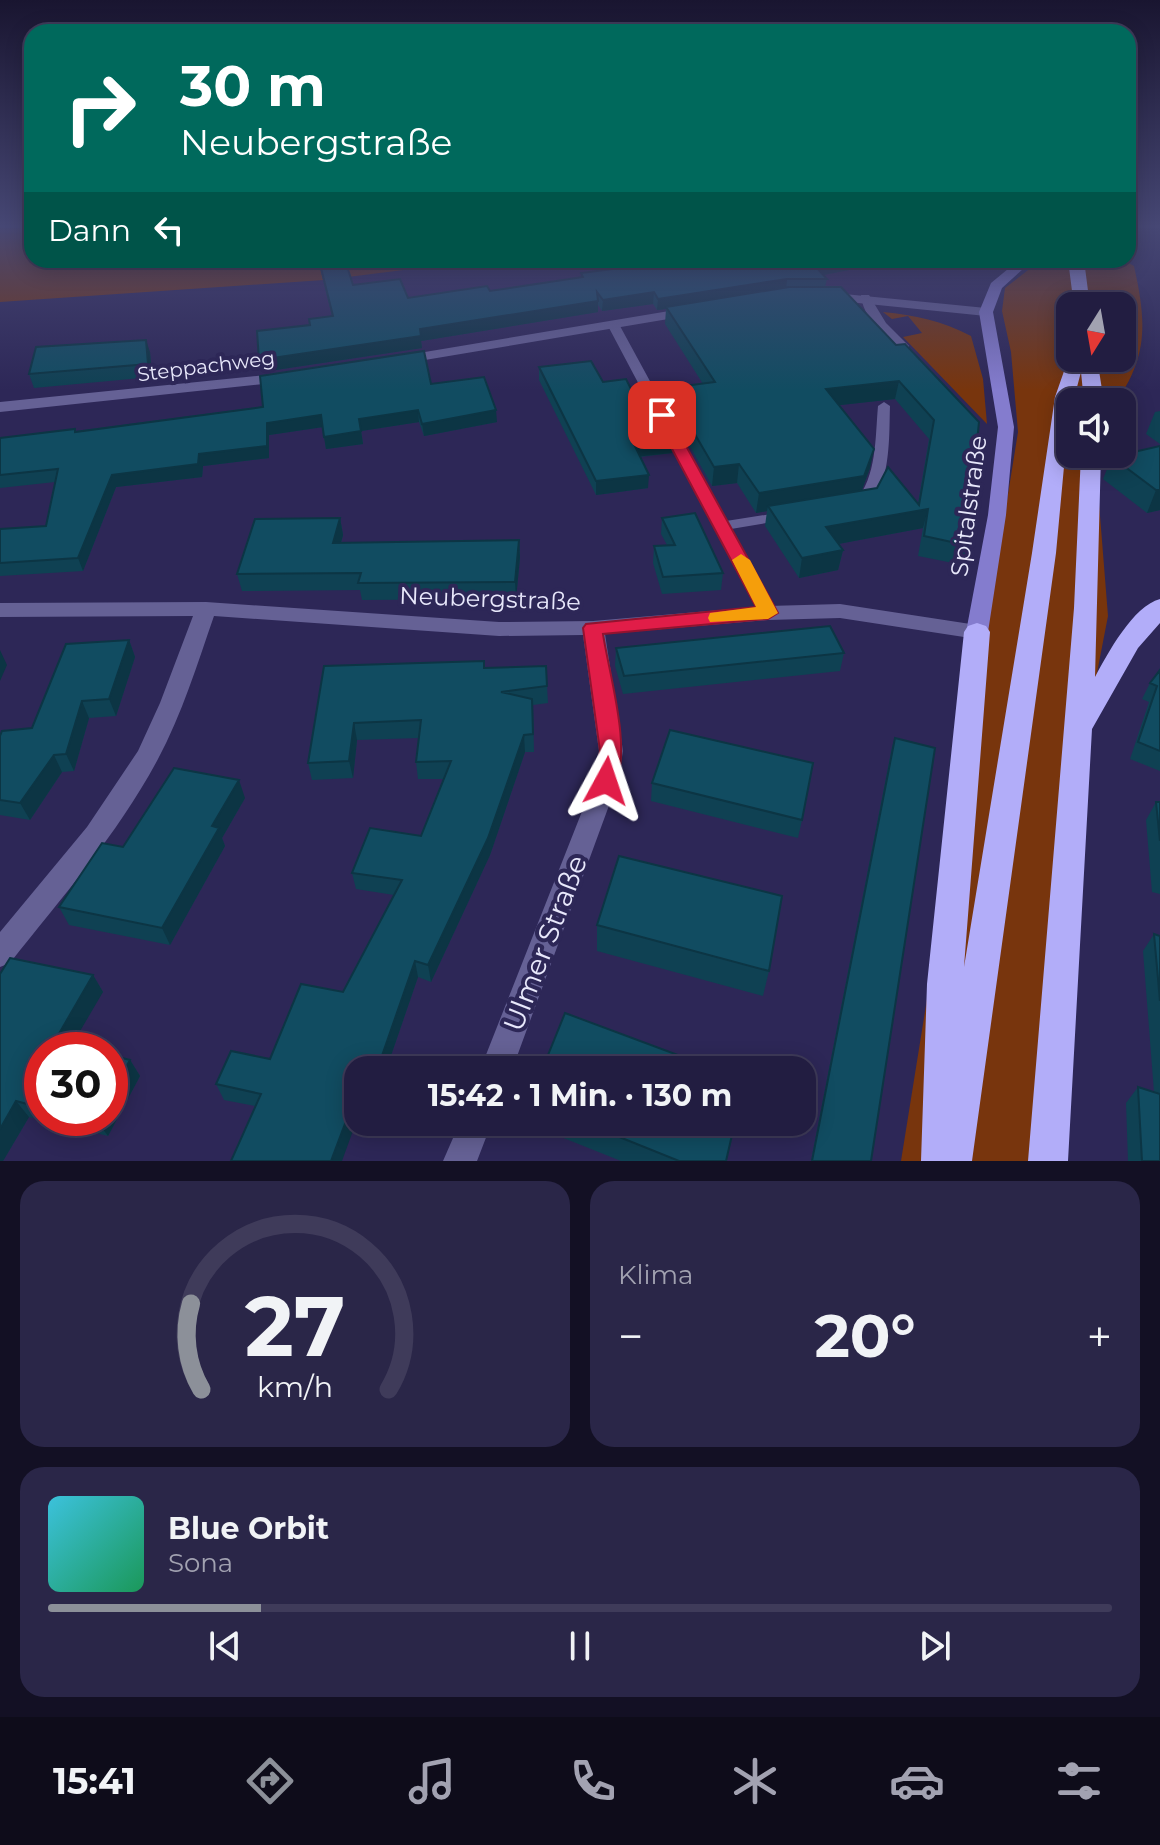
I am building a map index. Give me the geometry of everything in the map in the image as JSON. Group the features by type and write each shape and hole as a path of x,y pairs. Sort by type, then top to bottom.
{"highway":[{"path":"952,1161 1064,397 1072,372"},
{"path":"1048,1161 1086,608 1091,468"},
{"path":"1076,733 1128,642 1160,607"},
{"path":"939,1161 945,984 977,632"}],"main road":[{"path":"986,312 996,286 1001,282"},
{"name":"Spitalstraße","path":"977,632 997,515 1006,427 986,312"}],"street":[{"path":"809,296 865,297 986,312"},
{"path":"383,363 714,307"},
{"name":"Steppachweg","path":"0,407 296,376"},
{"path":"0,954 95,836 146,759 167,715 206,609"},
{"name":"Neubergstraße","path":"0,610 206,609 499,629 593,628 768,613 840,611 977,632"},
{"name":"Ulmer Straße","path":"501,1056 606,781 611,751 593,628"},
{"path":"460,1161 470,1136"}],"lane":[{"path":"865,297 871,312 886,332 905,348"},
{"path":"614,326 768,613"},
{"path":"841,507 867,501 872,494 878,470 884,406"},
{"path":"723,526 796,514"}],"shaded area":[{"path":"0,282 292,282 0,302"},
{"path":"1012,282 1137,282 1142,337 1136,363 1136,292 1056,292 1056,372 1133,372 1125,388 1056,388 1056,468 1099,468 1097,478 1108,616 1084,740 1066,1161 901,1161 1018,432 1011,352 1002,311 1005,288"},
{"path":"883,312 906,315 950,326 971,336 983,379 987,424 903,337 922,333 908,316 892,319"}],"building":[{"path":"325,282 352,282 353,285 401,282 408,298 487,286 490,291 549,282 766,282 658,299 654,292 603,300 597,292 598,301 420,329 421,336 259,360 257,331 310,325 309,319 333,316"},
{"path":"789,287 841,287 896,345 905,344 979,422 970,546 924,536 928,509 826,527 843,550 802,558 768,506 877,488 888,467 919,505 934,420 899,381 826,389 874,449 864,476 759,493 739,464 714,467 668,388 715,382 666,307"},
{"path":"146,340 148,364 29,374 36,347"},
{"path":"424,351 431,384 484,377 496,410 422,424 418,410 359,419 361,431 324,437 321,415 267,423 267,446 199,454 198,464 112,475 78,558 0,563 0,529 46,526 58,469 0,475 0,438 75,429 75,432 263,407 260,376"},
{"path":"591,361 603,382 626,379 635,397 649,395 673,440 634,444 649,475 596,481 539,367"},
{"path":"1160,446 1160,490 1127,468 1136,468 1136,452"},
{"path":"695,513 723,573 663,577 654,546 675,545 662,518"},
{"path":"340,518 333,543 519,540 515,582 358,583 361,573 237,574 255,519"},
{"path":"830,626 844,653 624,676 616,648"},
{"path":"129,640 109,699 82,701 66,754 54,755 20,803 0,800 2,731 32,728 66,644"},
{"path":"484,661 484,668 546,666 547,686 501,692 532,699 533,734 524,735 488,838 428,965 415,961 382,1056 344,1056 344,1126 331,1161 231,1161 261,1094 216,1084 231,1051 270,1059 301,984 343,992 402,880 352,873 370,828 421,836 451,761 416,762 421,720 354,723 349,761 308,763 324,666"},
{"path":"1160,670 1160,751 1138,742 1157,686 1150,683"},
{"path":"670,730 813,763 802,820 652,783"},
{"path":"895,738 935,748 871,1161 812,1161"},
{"path":"174,768 239,780 212,826 219,828 162,928 59,907 102,843 123,847"},
{"path":"1156,802 1160,802 1160,841"},
{"path":"619,856 782,896 769,971 597,925"},
{"path":"1154,934 1160,936 1160,1001"},
{"path":"10,958 93,975 60,1032 24,1032 24,1103 16,1101 0,1129 0,974"},
{"path":"565,1013 680,1056 548,1056"},
{"path":"1138,1087 1160,1094 1160,1161 1142,1161"},
{"path":"617,1136 732,1136 726,1161 679,1161"}],"slow traffic":[{"path":"717,618 768,613 741,560"}],"route":[{"path":"606,781 611,751 593,628 768,613 662,415"}]}
